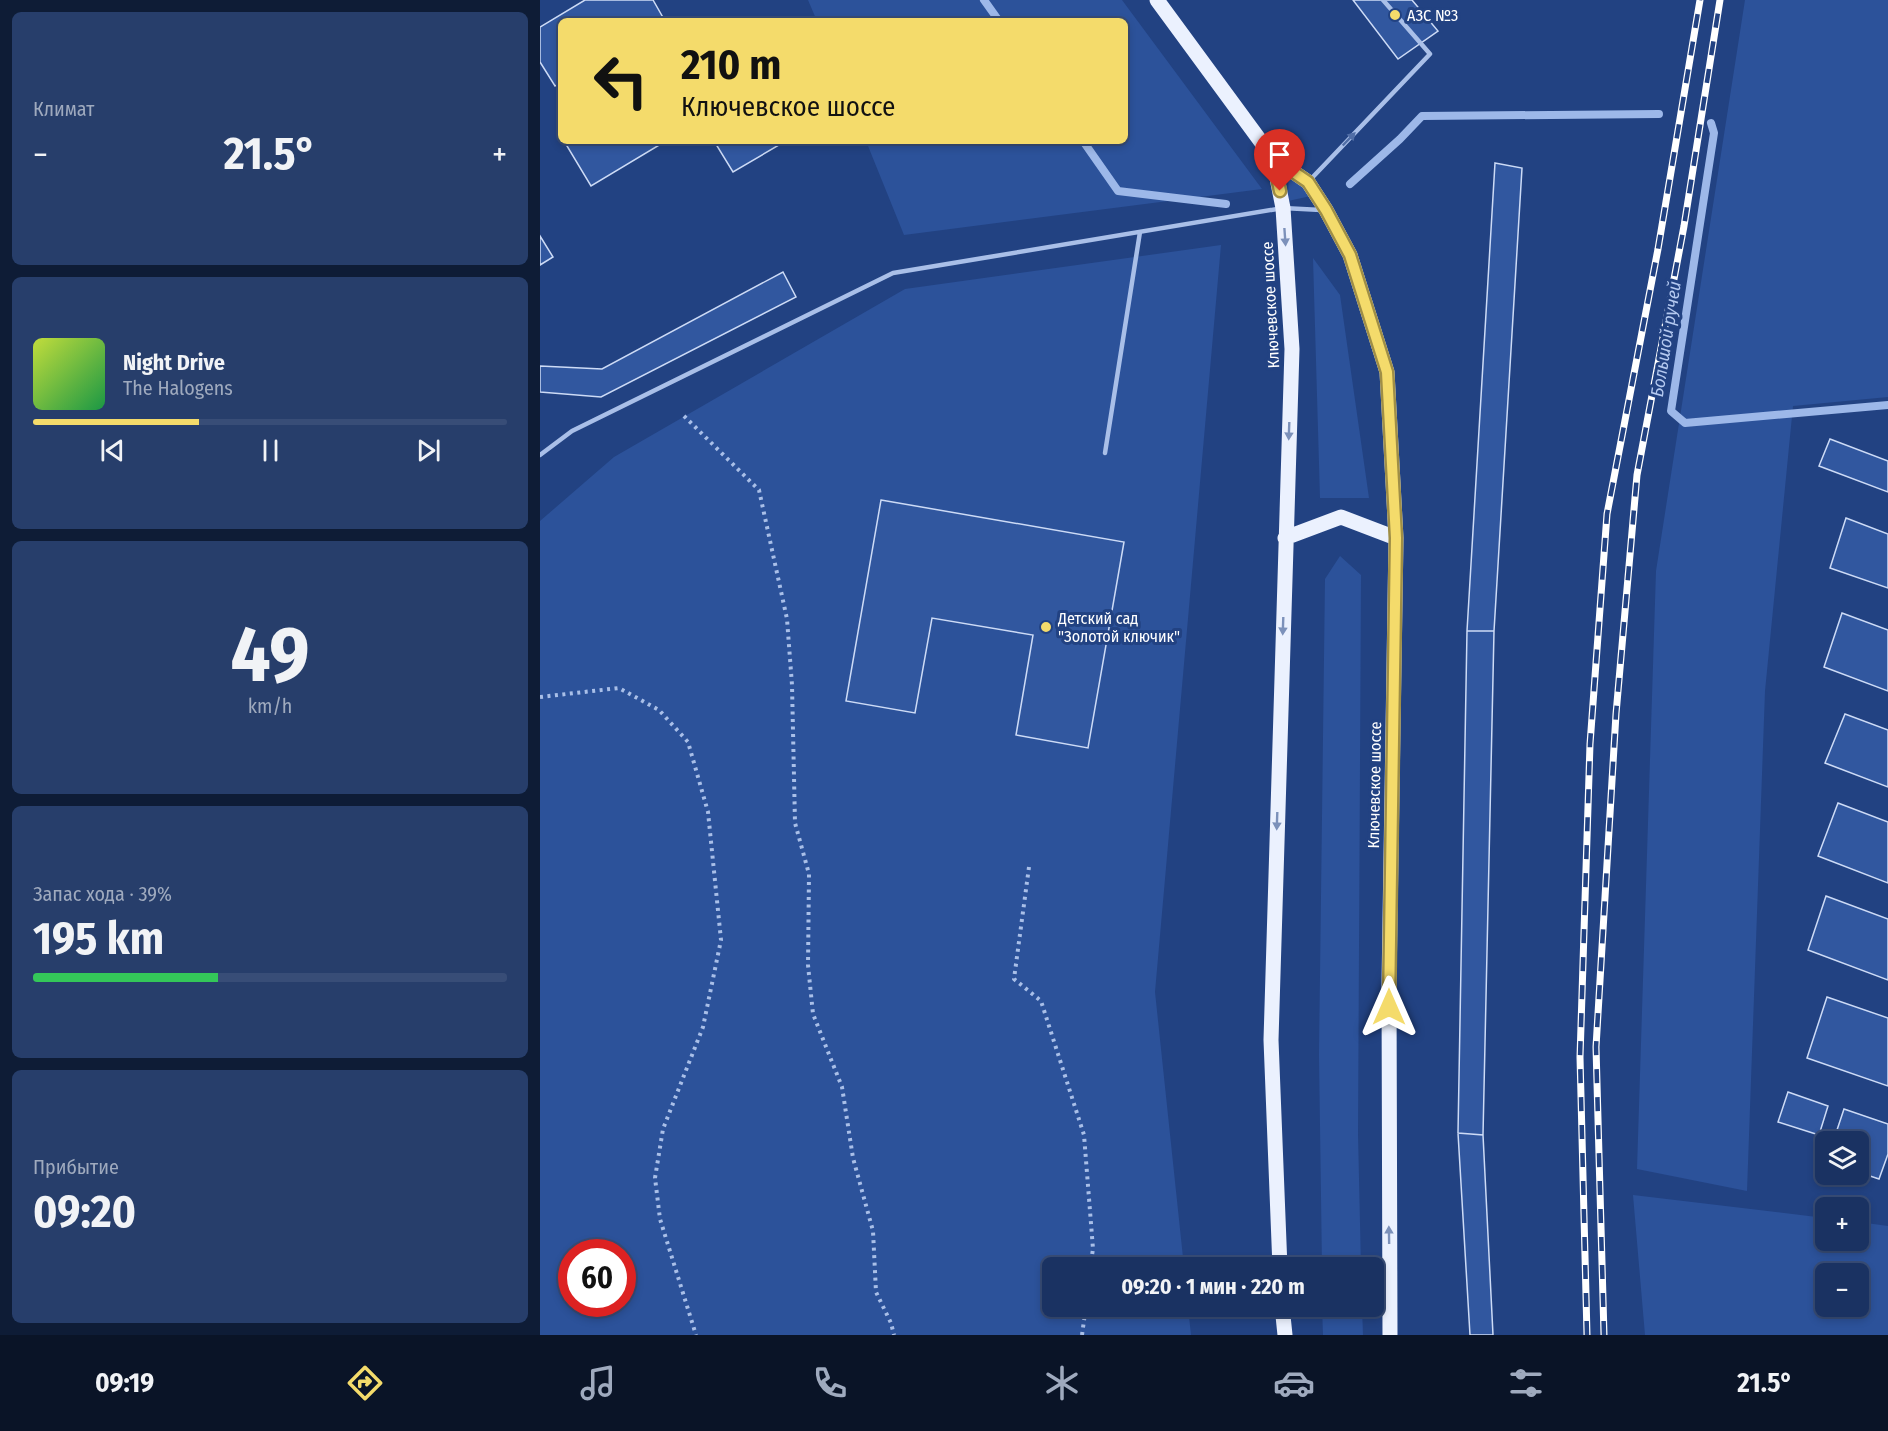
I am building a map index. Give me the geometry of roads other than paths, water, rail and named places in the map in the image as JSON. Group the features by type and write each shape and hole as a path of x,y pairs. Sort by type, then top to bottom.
{"main road":[{"path":"1159,1 1273,158"},
{"name":"Ключевское шоссе","path":"1273,158 1308,182 1350,255 1387,372 1396,538 1389,985 1390,1335"},
{"name":"Ключевское шоссе","path":"1273,158 1283,208 1292,349 1271,1040 1280,1257"},
{"path":"1286,538 1341,517 1396,538"},
{"path":"1283,1317 1285,1335"}],"lane":[{"path":"1308,182 1430,54 1383,0"},
{"path":"540,455 572,431 893,273 1283,208 1326,210"},
{"path":"1105,453 1140,232"}],"waterway":[{"name":"Большой ручей","path":"984,0 997,18"},
{"name":"Большой ручей","path":"1350,184 1422,116 1659,114"},
{"name":"Большой ручей","path":"1711,123 1714,133 1671,411 1685,423 1888,405"},
{"name":"Большой ручей","path":"1085,144 1118,191 1226,204"}],"railway":[{"path":"1587,1335 1580,1057 1590,744 1607,514 1658,249 1700,0"},
{"path":"1604,1335 1596,1047 1616,714 1637,475 1684,226 1720,0"}],"place":[{"name":"АЗС №3","path":"1395,15"},
{"name":"Детский сад \"Золотой ключик\"","path":"1046,627"}]}
